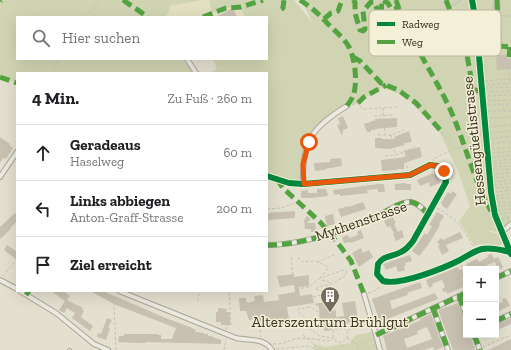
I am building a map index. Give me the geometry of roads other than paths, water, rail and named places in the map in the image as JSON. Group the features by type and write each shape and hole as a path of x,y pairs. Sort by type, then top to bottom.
{"street":[{"name":"Hessengüetlistrasse","path":"472,0 474,10"},
{"name":"Hessengüetlistrasse","path":"479,56 491,192 495,215 511,253"},
{"path":"188,60 195,72"},
{"path":"304,184 303,164 311,136 320,125 347,106"},
{"path":"0,177 16,153"},
{"path":"268,176 289,183 304,184 410,175 425,166 434,165 438,166 444,171 447,179 413,241 400,253 384,258 378,264 377,274 383,281 393,283 417,276 459,260 482,249 490,248 511,253"},
{"name":"Mythenstrasse","path":"268,245 302,241 330,233 371,220 407,202 418,205 428,214"},
{"path":"502,232 511,224"},
{"path":"499,277 511,271"},
{"path":"1,278 16,289"},
{"path":"22,292 56,313 94,344 108,350"},
{"path":"122,292 226,336 245,340 262,341 272,348"},
{"path":"364,294 380,350"},
{"path":"376,335 463,294"},
{"path":"459,296 463,306"},
{"path":"433,308 448,350"},
{"path":"499,320 511,314"},
{"path":"475,338 479,349"}],"waterway":[{"path":"449,8 461,0"}],"place":[{"name":"Alterszentrum Brühlgut","path":"330,313"}]}
